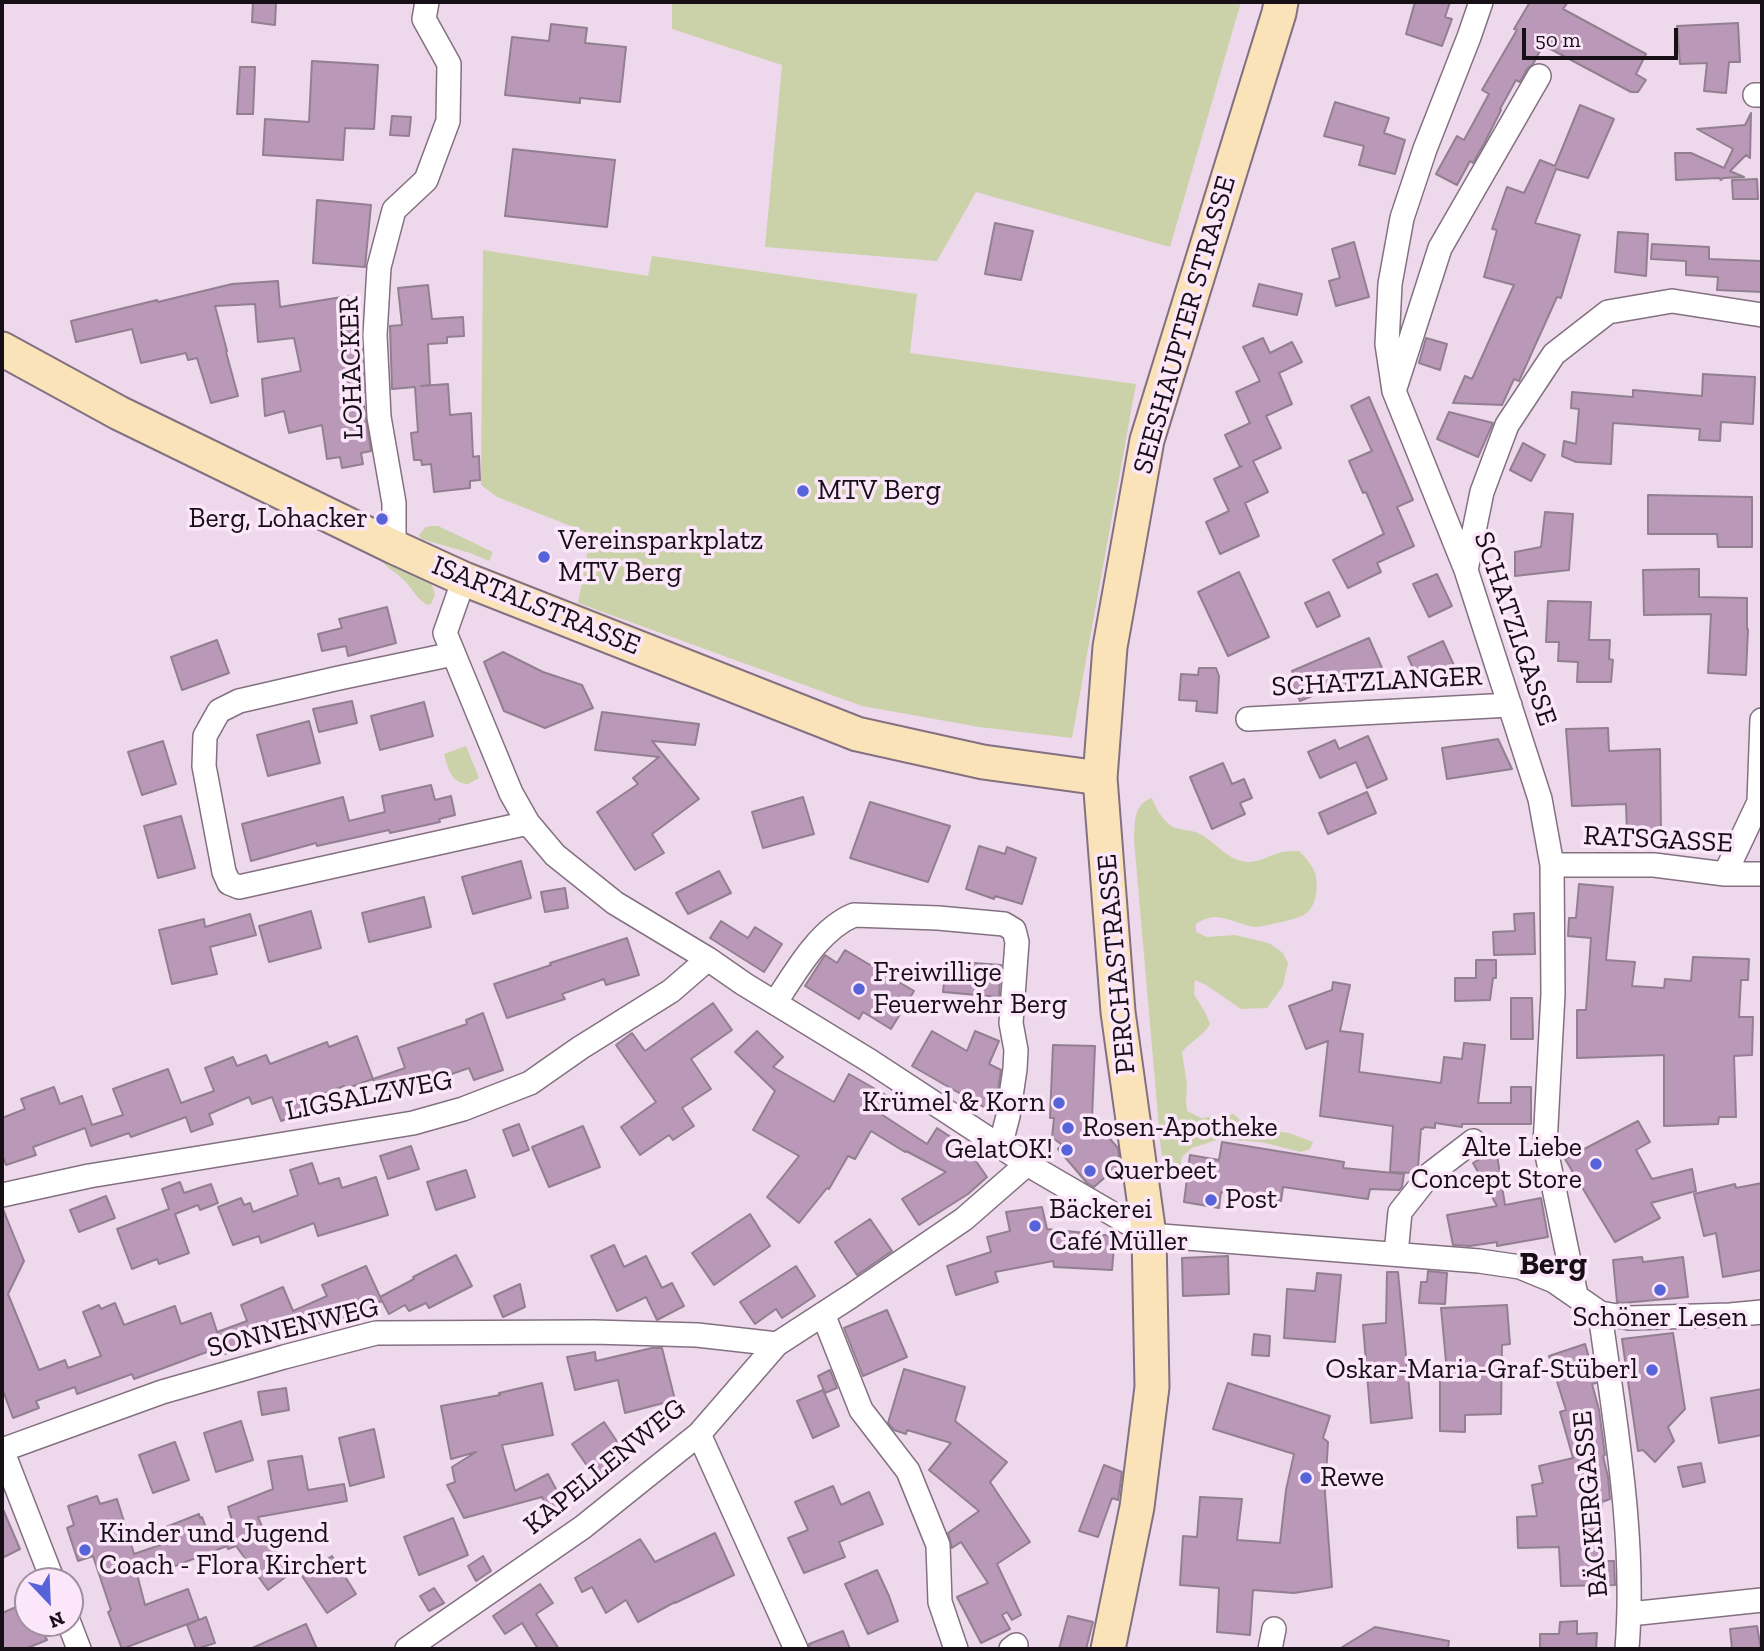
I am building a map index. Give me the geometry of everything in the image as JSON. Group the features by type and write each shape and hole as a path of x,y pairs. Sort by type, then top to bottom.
{"main road":[{"name":"SEESHAUPTER STRASSE","path":"1100,778 1110,647 1147,440 1281,2"},
{"name":"ISARTALSTRASSE","path":"2,349 132,419 464,579 857,734 983,762 1100,778"},
{"name":"PERCHASTRASSE","path":"1100,778 1118,1012 1149,1235 1152,1387 1137,1507 1108,1649"}],"street":[{"name":"LOHACKER","path":"394,547 394,503 379,417 375,321 379,267 394,210 426,180 448,121 449,64 424,19 427,2"},
{"name":"SCHATZLGASSE","path":"1481,2 1425,149 1402,218 1390,284 1387,344 1394,391 1466,570 1540,799 1552,865 1553,994 1545,1144 1576,1295"},
{"path":"1394,391 1440,248 1539,76"},
{"path":"1466,570 1482,492 1507,425 1554,355 1608,312 1672,302 1762,315"},
{"path":"464,579 445,633 511,793 528,823 555,855 615,903 870,1061 1027,1164 1149,1235 1479,1261 1520,1267 1554,1280 1600,1313 1629,1318 1762,1312"},
{"path":"453,654 239,701 219,711 205,736 204,766 224,872 229,883 239,887 528,823"},
{"name":"SCHATZLANGER","path":"1248,719 1510,705"},
{"path":"1725,874 1759,802 1762,720"},
{"name":"RATSGASSE","path":"1552,865 1654,865 1725,874 1762,874"},
{"path":"775,1003 814,946 843,919 854,915 1004,924 1014,930 1017,942 1011,1023 1016,1050 1013,1090 1000,1147"},
{"name":"LIGSALZWEG","path":"2,1195 89,1175 412,1123 463,1109 530,1083 671,991 708,959"},
{"path":"1396,1254 1400,1212 1430,1174 1473,1141"},
{"name":"KAPELLENWEG","path":"407,1649 583,1527 699,1434 777,1344 964,1219 1027,1164"},
{"name":"BÄCKERGASSE","path":"1600,1313 1625,1494 1630,1614 1626,1649"},
{"path":"822,1314 860,1410 908,1471 933,1532 938,1545 940,1602 956,1649"},
{"name":"SONNENWEG","path":"2,1450 162,1392 376,1334 633,1333 697,1335 777,1344"},
{"path":"699,1434 796,1649"},
{"path":"2,1450 48,1567"},
{"path":"1630,1614 1762,1600"}],"green space":[{"path":"672,2 1241,2 1170,247 976,192 937,261 765,247 782,65 672,29"},
{"name":"MTV Berg","path":"483,250 648,276 652,256 917,294 910,353 1136,384 1072,738 979,727 862,706 578,603 591,534 497,497 481,485"},
{"path":"438,526 493,552 489,561 421,539 419,535 426,527"},
{"path":"376,550 431,582 435,595 431,604 421,600 404,580 385,564"},
{"path":"466,746 479,778 468,784 454,778 444,754"},
{"path":"1152,798 1159,813 1170,825 1200,834 1229,856 1251,862 1282,852 1299,851 1314,870 1317,881 1315,897 1310,910 1302,916 1257,927 1218,917 1196,924 1196,932 1207,937 1235,935 1269,943 1283,953 1288,963 1283,986 1267,1008 1241,1009 1195,980 1194,994 1210,1024 1182,1052 1187,1085 1187,1111 1201,1118 1234,1114 1247,1127 1289,1133 1313,1142 1310,1149 1301,1152 1261,1142 1220,1139 1192,1148 1182,1157 1180,1168 1173,1179 1168,1175 1161,1151 1134,840 1138,809"}],"building":[{"path":"253,2 276,2 275,25 252,22"},
{"path":"1415,2 1450,2 1445,17 1452,19 1442,46 1406,34"},
{"path":"1530,2 1568,2 1563,9 1646,54 1636,74 1646,80 1638,92 1631,92 1543,45 1520,82 1516,80 1484,144 1473,163 1470,161 1457,185 1436,174 1457,136 1464,140 1489,94 1482,90"},
{"path":"1738,23 1740,62 1729,62 1726,93 1704,91 1707,63 1680,64 1677,26"},
{"path":"551,24 587,28 585,43 626,47 620,102 580,98 580,103 505,95 512,37 549,41"},
{"path":"312,61 378,65 374,129 345,128 343,160 263,155 265,119 309,122"},
{"path":"240,67 255,67 253,114 237,114"},
{"path":"1335,102 1389,118 1384,133 1405,140 1395,174 1359,165 1364,146 1324,136"},
{"path":"1580,105 1614,119 1588,178 1556,169 1535,223 1580,235 1561,298 1557,297 1519,381 1514,379 1502,405 1453,403 1465,376 1472,379 1514,285 1484,277 1497,230 1492,229 1507,187 1524,193 1540,160 1555,166"},
{"path":"1751,113 1750,158 1746,155 1730,171 1744,177 1676,180 1675,153 1691,153 1724,168 1733,149 1697,129 1745,125"},
{"path":"392,116 411,117 409,136 390,135"},
{"path":"513,149 615,160 607,227 505,216"},
{"path":"1757,179 1758,199 1733,199 1732,180"},
{"path":"317,200 371,205 365,267 313,263"},
{"path":"995,223 1033,231 1021,280 985,274"},
{"path":"1618,232 1648,234 1646,276 1615,272"},
{"path":"1354,242 1369,297 1336,306 1329,281 1340,278 1332,249"},
{"path":"1652,244 1709,247 1709,259 1762,261 1762,292 1717,290 1718,277 1686,275 1686,261 1651,259"},
{"path":"278,281 280,307 348,296 352,316 359,315 362,392 371,451 361,453 363,464 342,468 340,457 327,459 322,425 289,433 284,411 265,416 262,379 301,371 294,338 258,342 255,304 215,306 238,396 211,403 197,358 188,360 186,353 141,363 132,329 76,342 71,321 232,284"},
{"path":"1259,284 1302,294 1297,315 1253,306"},
{"path":"428,285 432,319 463,317 464,336 447,337 447,343 428,344 430,385 421,386 448,384 450,415 471,413 473,457 479,456 480,480 470,481 470,488 434,492 431,464 422,465 421,460 414,460 411,433 418,432 415,387 392,389 390,326 402,325 398,288"},
{"path":"1263,338 1270,353 1292,342 1302,362 1279,373 1292,404 1266,416 1281,448 1253,461 1268,492 1245,503 1259,536 1220,554 1206,522 1229,511 1214,479 1240,467 1225,435 1250,423 1236,392 1260,381 1243,347"},
{"path":"1426,338 1447,344 1440,370 1419,363"},
{"path":"1703,374 1755,377 1753,424 1721,422 1720,441 1699,440 1700,429 1613,423 1611,464 1576,462 1562,456 1564,441 1576,444 1579,409 1571,408 1572,392 1633,397 1633,390 1702,396"},
{"path":"1369,397 1413,500 1397,507 1414,546 1377,563 1381,572 1348,588 1333,560 1384,534 1349,461 1372,451 1351,406"},
{"path":"1449,412 1493,423 1478,457 1437,439"},
{"path":"1523,443 1545,455 1531,481 1510,470"},
{"path":"1648,495 1752,497 1752,547 1718,547 1717,534 1648,534"},
{"path":"1545,512 1573,514 1569,570 1515,576 1515,552 1541,547"},
{"path":"1699,569 1699,597 1747,598 1746,675 1708,673 1711,614 1644,615 1643,570"},
{"path":"1239,572 1269,637 1228,656 1198,592"},
{"path":"1437,574 1452,606 1429,617 1413,584"},
{"path":"1329,592 1340,616 1317,627 1305,603"},
{"path":"1548,601 1591,602 1589,640 1610,640 1609,659 1613,660 1611,682 1577,682 1578,662 1558,661 1559,642 1546,642"},
{"path":"387,607 396,643 348,656 346,646 322,651 318,634 342,628 339,619"},
{"path":"1369,638 1382,668 1300,701 1290,679 1295,677 1292,671"},
{"path":"217,640 229,673 182,690 171,657"},
{"path":"1443,641 1456,670 1421,686 1408,657"},
{"path":"503,652 543,672 582,685 593,708 545,728 504,711 484,662"},
{"path":"1199,668 1216,668 1219,676 1217,713 1196,711 1197,701 1179,700 1181,674 1198,675"},
{"path":"352,701 357,723 319,732 313,709"},
{"path":"424,702 433,736 380,750 371,716"},
{"path":"602,712 699,724 695,745 652,741 699,799 652,834 664,853 635,870 597,812 638,784 633,778 659,757 595,750"},
{"path":"309,721 320,763 268,776 257,735"},
{"path":"1608,728 1609,751 1660,749 1661,832 1627,833 1626,804 1572,806 1566,729"},
{"path":"1368,736 1387,779 1367,788 1356,762 1320,778 1308,752 1335,740 1339,749"},
{"path":"1498,739 1512,769 1447,779 1442,748"},
{"path":"163,741 176,784 142,795 128,752"},
{"path":"1223,763 1232,784 1244,779 1252,798 1240,803 1245,814 1212,829 1190,777"},
{"path":"431,785 435,800 451,796 455,815 439,819 440,822 317,846 316,843 251,861 242,824 343,797 349,821 385,812 382,796"},
{"path":"1367,792 1376,813 1328,834 1319,813"},
{"path":"803,797 814,834 763,848 752,812"},
{"path":"870,802 950,826 928,882 850,858"},
{"path":"181,816 195,868 158,878 144,826"},
{"path":"979,846 1005,854 1007,847 1036,858 1022,904 995,896 994,899 966,889"},
{"path":"521,861 531,898 473,914 462,877"},
{"path":"719,871 731,893 688,914 676,893"},
{"path":"1579,884 1613,887 1606,960 1635,962 1632,986 1664,988 1665,979 1691,981 1693,957 1749,959 1748,980 1741,980 1739,1017 1753,1017 1752,1055 1734,1056 1736,1117 1719,1117 1718,1124 1664,1126 1664,1055 1577,1058 1577,1010 1586,1010 1591,938 1568,936 1569,918 1576,918"},
{"path":"565,888 568,908 545,912 541,892"},
{"path":"424,897 431,927 369,942 362,913"},
{"path":"311,911 321,948 269,962 259,926"},
{"path":"1534,913 1535,954 1494,955 1493,932 1515,931 1514,914"},
{"path":"250,914 256,935 210,947 217,974 172,984 159,930 204,919 205,927"},
{"path":"721,921 748,938 755,927 782,944 764,972 710,938"},
{"path":"627,938 639,975 606,985 604,979 562,994 565,999 507,1018 494,984"},
{"name":"Freiwillige Feuerwehr Berg","path":"845,950 914,991 891,1029 863,1012 859,1019 805,986 825,955 837,963"},
{"path":"1476,960 1496,960 1496,978 1493,978 1490,1000 1455,1001 1455,978 1476,978"},
{"path":"946,961 1001,965 999,997 943,992"},
{"path":"1333,982 1350,985 1340,1031 1363,1034 1359,1072 1441,1083 1444,1057 1462,1059 1464,1043 1485,1045 1478,1103 1511,1103 1511,1087 1531,1087 1531,1124 1462,1124 1462,1127 1435,1123 1435,1128 1421,1129 1418,1167 1413,1173 1390,1172 1393,1126 1320,1116 1328,1041 1306,1049 1289,1006 1332,990"},
{"path":"1511,998 1532,998 1533,1039 1511,1039"},
{"path":"713,1003 732,1030 691,1059 711,1089 682,1108 694,1126 673,1140 669,1135 640,1155 621,1127 656,1102 616,1045 632,1033 645,1051"},
{"path":"483,1013 503,1070 474,1080 469,1068 381,1101 373,1079 405,1068 398,1048 467,1024 466,1020"},
{"path":"757,1031 783,1057 773,1067 834,1102 849,1074 891,1098 881,1114 927,1144 937,1128 963,1145 987,1177 968,1194 919,1225 902,1199 946,1172 905,1152 871,1131 855,1159 848,1156 829,1189 827,1188 799,1223 767,1197 799,1156 753,1130 775,1091 735,1052"},
{"path":"932,1031 967,1051 975,1031 999,1041 989,1064 1001,1070 998,1091 987,1109 912,1066"},
{"path":"357,1036 373,1079 345,1089 344,1086 302,1102 306,1112 281,1121 272,1097 252,1104 249,1097 209,1114 213,1124 191,1132 186,1117 131,1137 129,1133 91,1146 85,1128 33,1147 36,1155 6,1165 2,1154 2,1118 25,1109 21,1099 54,1087 60,1104 82,1096 92,1125 123,1115 113,1089 168,1069 181,1103 214,1091 205,1068 233,1057 237,1066 266,1055 270,1064 327,1042 329,1047"},
{"path":"1053,1045 1095,1046 1092,1119 1118,1148 1120,1164 1094,1187 1087,1183 1058,1149 1062,1145 1052,1137 1054,1118 1050,1118"},
{"path":"1638,1121 1650,1142 1636,1150 1652,1179 1692,1169 1696,1191 1651,1203 1660,1218 1615,1242 1565,1159"},
{"path":"519,1124 529,1150 513,1156 503,1130"},
{"path":"583,1126 600,1167 549,1187 532,1147"},
{"path":"1222,1142 1344,1162 1343,1168 1404,1174 1402,1187 1399,1190 1370,1189 1368,1199 1283,1187 1281,1201 1221,1192 1219,1208 1184,1202 1190,1155 1219,1160"},
{"path":"411,1146 419,1169 388,1179 380,1156"},
{"path":"1496,1149 1505,1205 1541,1198 1548,1237 1497,1246 1497,1242 1470,1246 1453,1245 1447,1215 1497,1206 1473,1163"},
{"path":"312,1163 319,1184 339,1178 342,1188 376,1177 388,1215 318,1236 314,1223 261,1243 259,1236 233,1245 218,1207 241,1198 244,1205 250,1203 253,1212 298,1195 290,1170"},
{"path":"466,1170 475,1197 436,1210 427,1182"},
{"path":"180,1182 184,1193 211,1184 218,1203 200,1210 198,1205 175,1214 189,1253 159,1264 157,1259 132,1269 117,1229 169,1209 162,1189"},
{"path":"1762,1183 1762,1270 1723,1277 1716,1233 1704,1236 1694,1194 1735,1184 1736,1188"},
{"path":"106,1196 115,1218 79,1232 70,1210"},
{"path":"1042,1207 1047,1229 1115,1236 1112,1270 1054,1267 1053,1261 995,1272 998,1282 956,1295 947,1266 991,1252 987,1237 1010,1231 1006,1212"},
{"path":"2,1209 24,1261 8,1294 39,1370 65,1360 68,1368 101,1356 83,1312 99,1305 101,1309 115,1303 124,1325 175,1306 181,1324 211,1313 217,1332 247,1321 241,1305 283,1287 293,1311 327,1296 322,1285 366,1266 382,1301 338,1320 336,1316 302,1331 297,1320 225,1354 223,1346 134,1379 132,1374 77,1394 75,1387 36,1401 39,1408 13,1418 2,1388"},
{"path":"750,1214 770,1246 714,1285 692,1253"},
{"path":"870,1219 892,1251 857,1275 835,1242"},
{"path":"614,1245 624,1267 646,1256 662,1288 672,1283 684,1306 657,1320 646,1297 617,1311 591,1256"},
{"path":"456,1255 472,1286 429,1308 426,1303 409,1311 405,1305 389,1314 380,1297"},
{"path":"1228,1256 1229,1294 1183,1296 1182,1258"},
{"path":"1642,1257 1643,1262 1683,1257 1688,1297 1617,1302 1613,1260"},
{"path":"796,1266 815,1296 782,1318 776,1309 755,1324 740,1302"},
{"path":"1428,1271 1447,1273 1445,1304 1419,1303 1421,1282 1427,1282"},
{"path":"1387,1272 1398,1272 1412,1418 1371,1423 1363,1325 1386,1323"},
{"path":"1317,1273 1341,1275 1335,1342 1284,1338 1287,1289 1315,1291"},
{"path":"520,1284 525,1307 503,1317 494,1296"},
{"path":"1507,1305 1510,1344 1502,1345 1501,1414 1465,1415 1465,1432 1440,1431 1440,1372 1447,1372 1441,1308"},
{"path":"887,1310 907,1357 863,1376 844,1328"},
{"path":"1673,1333 1685,1409 1668,1427 1674,1441 1655,1462 1643,1450 1638,1451 1622,1339"},
{"path":"1254,1334 1270,1336 1269,1356 1252,1355"},
{"path":"1585,1344 1596,1383 1592,1384 1599,1410 1610,1499 1602,1502 1602,1561 1614,1561 1615,1585 1561,1586 1559,1547 1518,1548 1517,1517 1537,1516 1532,1485 1543,1483 1539,1466 1573,1458 1560,1412 1566,1410 1549,1356"},
{"path":"662,1348 675,1400 625,1413 618,1380 575,1390 567,1357 595,1352 596,1361"},
{"path":"904,1369 965,1387 955,1421 1007,1462 990,1482 1030,1542 997,1564 1021,1615 1012,1620 1007,1612 1002,1615 1010,1629 981,1643 957,1597 988,1583 961,1542 952,1548 948,1533 979,1511 929,1470 951,1443 907,1430 906,1434 894,1430 888,1423"},
{"path":"830,1370 837,1388 825,1393 818,1376"},
{"path":"542,1383 553,1435 502,1445 515,1491 548,1474 565,1506 550,1514 542,1497 464,1518 447,1485 455,1482 452,1467 476,1452 451,1459 441,1406 500,1395 499,1393"},
{"path":"1228,1383 1330,1416 1323,1438 1328,1442 1325,1493 1332,1587 1294,1593 1253,1590 1250,1635 1217,1632 1219,1588 1180,1585 1183,1536 1197,1537 1200,1497 1242,1499 1237,1540 1280,1543 1286,1490 1294,1454 1213,1429"},
{"path":"286,1388 289,1410 262,1415 258,1392"},
{"path":"1762,1389 1762,1435 1719,1443 1711,1398"},
{"path":"823,1390 839,1426 813,1438 797,1401"},
{"path":"241,1421 253,1460 216,1472 204,1433"},
{"path":"604,1422 630,1461 599,1483 572,1444"},
{"path":"374,1429 384,1477 350,1486 339,1438"},
{"path":"175,1442 189,1480 153,1493 139,1455"},
{"path":"302,1456 308,1490 344,1484 347,1501 258,1517 267,1538 291,1573 268,1590 236,1546 228,1549 227,1546 175,1566 173,1562 137,1574 145,1605 188,1589 199,1620 206,1617 215,1643 196,1649 187,1625 198,1620 122,1649 108,1612 111,1610 93,1556 78,1561 67,1528 74,1525 68,1506 97,1496 100,1504 117,1499 134,1554 166,1543 161,1529 199,1514 208,1533 233,1524 228,1507 273,1489 268,1461"},
{"path":"1701,1463 1705,1482 1683,1487 1678,1467"},
{"path":"1104,1465 1122,1472 1118,1500 1112,1498 1098,1537 1079,1531"},
{"path":"833,1486 841,1505 869,1492 883,1524 839,1542 845,1557 804,1573 788,1538 808,1530 795,1502"},
{"path":"2,1507 20,1549 2,1558"},
{"path":"453,1518 468,1555 419,1575 404,1537"},
{"path":"715,1533 734,1575 638,1622 626,1600 606,1613 592,1587 582,1592 575,1578 640,1539 655,1562"},
{"path":"332,1556 356,1594 327,1613 302,1576"},
{"path":"483,1556 491,1571 476,1581 468,1566"},
{"path":"877,1570 898,1621 868,1634 845,1584"},
{"path":"540,1584 553,1603 536,1614 559,1649 538,1649 522,1623 505,1634 493,1616"},
{"path":"434,1588 444,1603 429,1611 420,1596"},
{"path":"14,1608 14,1637 46,1637 47,1640 25,1649 2,1649 2,1613"},
{"path":"1068,1616 1093,1622 1086,1649 1059,1649"},
{"path":"1577,1621 1577,1634 1597,1633 1596,1649 1540,1649 1540,1634 1559,1634 1560,1622"},
{"path":"306,1624 317,1649 250,1649"},
{"path":"1757,1626 1761,1649 1732,1649 1730,1629"},
{"path":"1375,1627 1449,1641 1448,1649 1339,1649"},
{"path":"843,1631 850,1649 810,1649 809,1644"}],"place":[{"name":"MTV Berg","path":"803,491"},
{"name":"Berg, Lohacker","path":"382,519"},
{"name":"Vereinsparkplatz MTV Berg","path":"544,557"},
{"name":"Freiwillige Feuerwehr Berg","path":"859,989"},
{"name":"Krümel & Korn","path":"1059,1103"},
{"name":"Rosen-Apotheke","path":"1068,1128"},
{"name":"GelatOK!","path":"1067,1150"},
{"name":"Alte Liebe Concept Store","path":"1596,1164"},
{"name":"Querbeet","path":"1090,1171"},
{"name":"Post","path":"1211,1200"},
{"name":"Bäckerei Café Müller","path":"1035,1226"},
{"name":"Schöner Lesen","path":"1660,1290"},
{"name":"Oskar-Maria-Graf-Stüberl","path":"1652,1370"},
{"name":"Rewe","path":"1306,1478"},
{"name":"Kinder und Jugend Coach - Flora Kirchert","path":"85,1550"}],"district":[{"name":"Berg","path":"1553,1265"}]}
